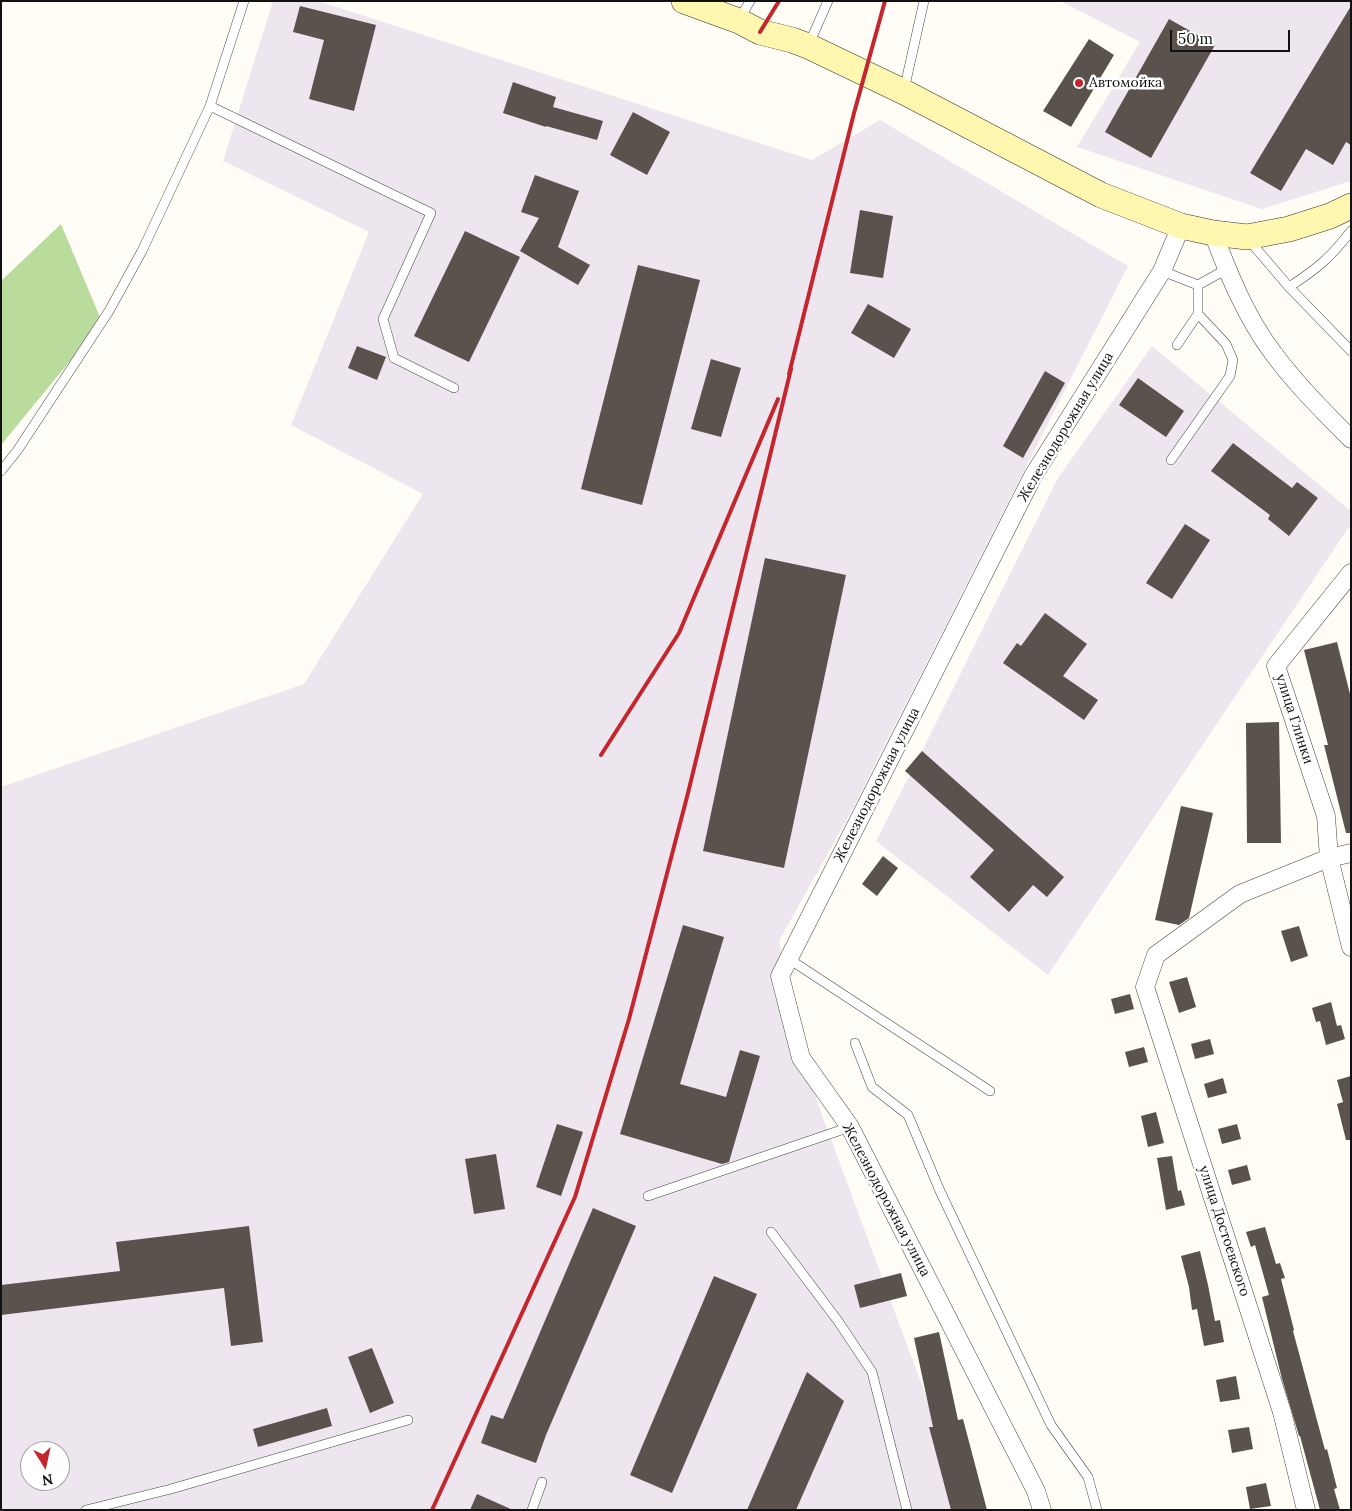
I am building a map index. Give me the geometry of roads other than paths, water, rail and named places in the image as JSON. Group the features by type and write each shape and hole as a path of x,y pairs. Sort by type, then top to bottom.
{"main road":[{"path":"684,1 744,11 760,32 808,46 904,92 1101,195 1181,226 1213,233 1247,237 1289,230 1330,216 1351,206"}],"street":[{"name":"Железнодорожная улица","path":"1042,1510 1036,1491 850,1127 801,1058 780,976 1033,476 1162,271 1181,226"},
{"path":"1213,233 1226,269 1249,315 1272,352 1311,399 1351,439"},
{"name":"улица Глинки","path":"1351,573 1276,666 1326,816 1330,858 1351,947"},
{"path":"1330,858 1351,853"},
{"name":"улица Достоевского","path":"1306,1510 1282,1412 1146,987 1156,955 1240,894 1330,858"}],"lane":[{"path":"1,471 22,443 110,311 142,251 210,106 244,1"},
{"path":"808,46 828,1"},
{"path":"904,92 924,1"},
{"path":"210,106 431,213 383,319 394,358 454,388"},
{"path":"1289,287 1312,273 1334,253 1351,231"},
{"path":"1247,237 1289,287 1351,350"},
{"path":"1198,285 1226,269"},
{"path":"1162,271 1198,285"},
{"path":"1177,345 1198,314 1198,285"},
{"path":"1171,460 1230,376 1233,360 1226,344 1198,314"},
{"path":"789,959 990,1091"},
{"path":"855,1044 872,1086 908,1115 940,1191 1051,1425 1088,1477 1097,1510"},
{"path":"648,1196 850,1127"},
{"path":"771,1232 838,1321 872,1372 907,1510"},
{"path":"86,1510 171,1489 408,1420"},
{"path":"532,1510 542,1482"}],"railway":[{"path":"760,32 779,1"},
{"path":"789,374 854,113 885,1"},
{"path":"432,1510 575,1197 629,1019 688,793 791,369"},
{"path":"601,755 679,633 778,399"}],"place":[{"name":"Автомойка","path":"1079,83"}]}
